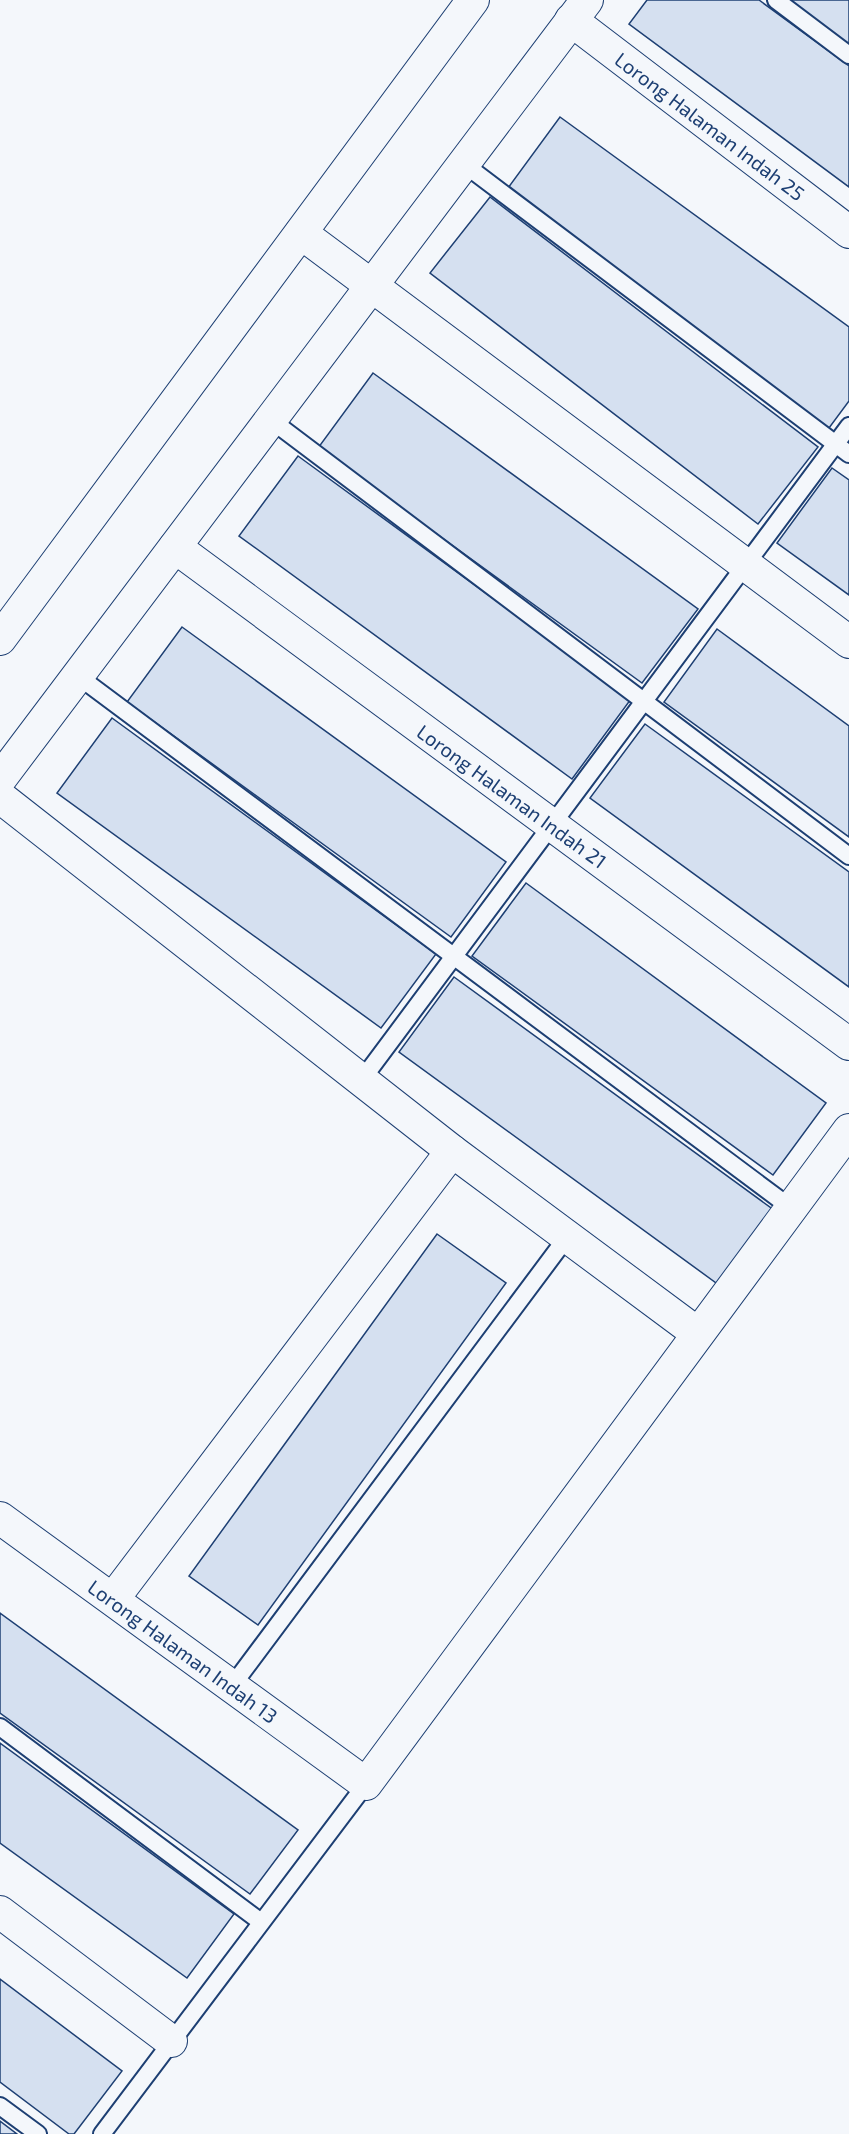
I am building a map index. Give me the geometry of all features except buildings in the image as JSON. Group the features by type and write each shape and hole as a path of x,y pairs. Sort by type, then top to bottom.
{"street":[{"path":"0,639 473,0"},
{"path":"0,779 579,10"},
{"name":"Lorong Halaman Indah 25","path":"579,10 849,232"},
{"path":"301,233 849,642"},
{"name":"Lorong Halaman Indah 21","path":"175,547 849,1044"},
{"path":"0,797 452,1151 697,1333"},
{"path":"366,1784 849,1130"},
{"path":"113,1599 452,1151"},
{"name":"Lorong Halaman Indah 13","path":"0,1518 366,1784"},
{"path":"0,1912 171,2041"}],"lane":[{"path":"776,0 849,55"},
{"path":"464,164 842,449"},
{"path":"271,420 849,856"},
{"path":"361,1081 745,565 842,449 849,426"},
{"path":"78,676 791,1208"},
{"path":"232,1686 567,1237"},
{"path":"0,1727 261,1922"},
{"path":"102,2134 366,1784"},
{"path":"0,2106 38,2134"}]}
